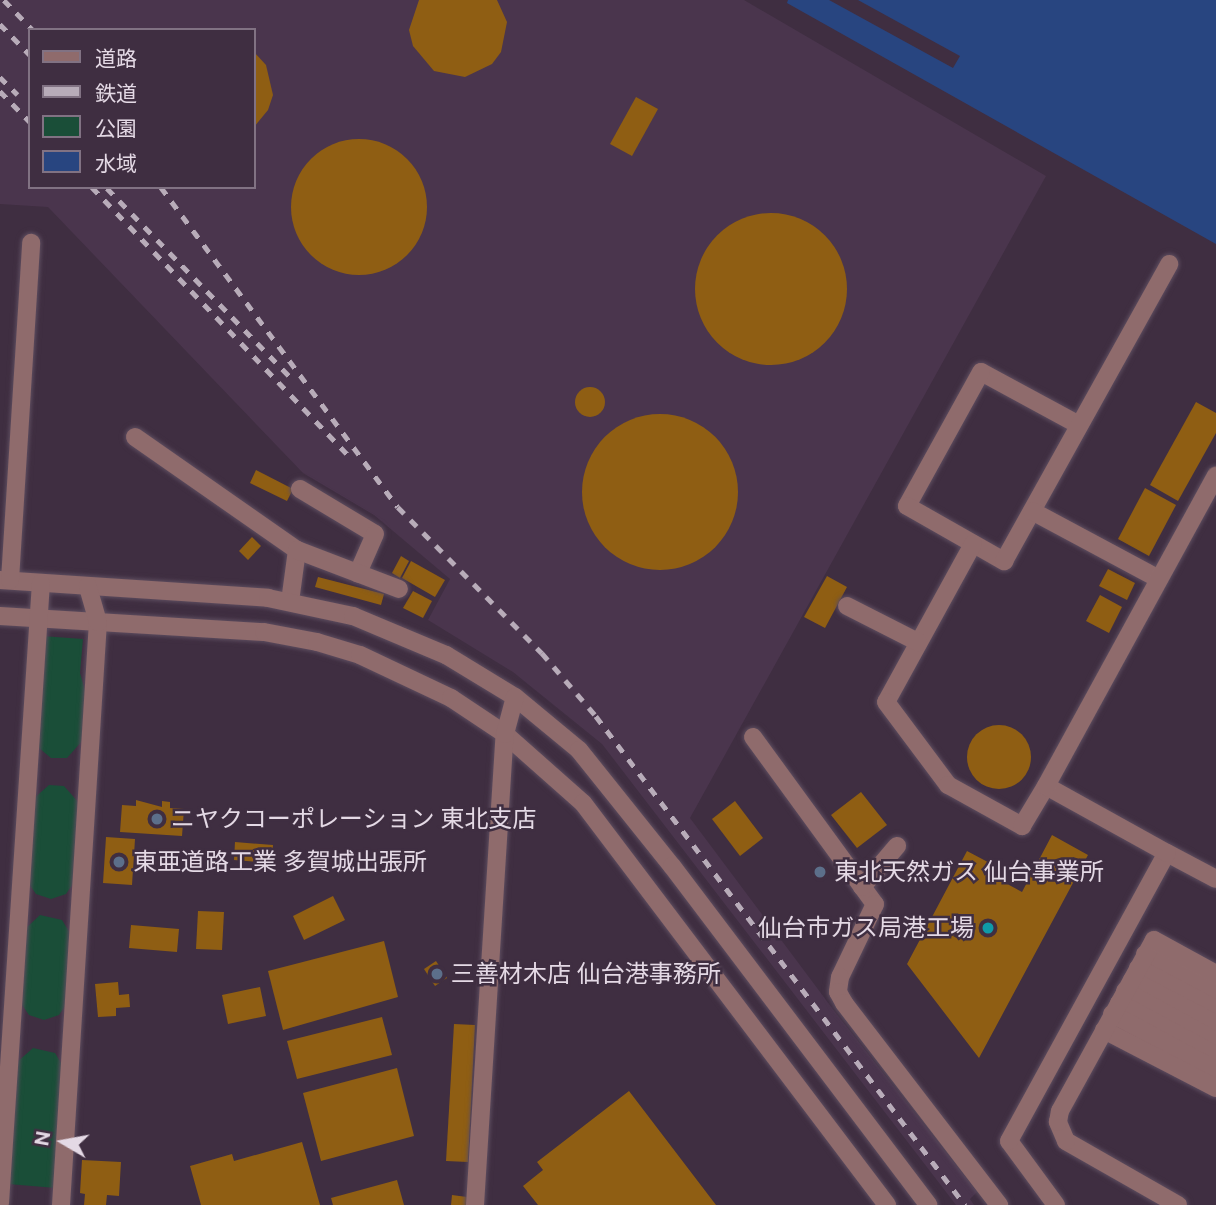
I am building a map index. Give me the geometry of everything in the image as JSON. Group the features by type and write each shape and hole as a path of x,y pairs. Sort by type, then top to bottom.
{"street":[{"path":"31,243 5,580 290,602 387,628 446,655 515,697 587,761 928,1205"},
{"path":"1079,425 981,372 907,506 1004,561 1169,264"},
{"path":"135,437 297,550 399,589"},
{"path":"973,544 886,702 948,785 1022,826 1216,475"},
{"path":"300,489 375,534 358,573"},
{"path":"1032,511 1159,579"},
{"path":"290,602 297,550"},
{"path":"0,1203 9,905 41,583"},
{"path":"61,1205 98,622 88,586"},
{"path":"847,606 918,642"},
{"path":"0,616 264,632 317,642 434,687 505,734 583,803 887,1205"},
{"path":"475,1205 505,734 515,697"},
{"path":"754,737 875,904 840,977 838,992 999,1205"},
{"path":"1046,786 1216,879"},
{"path":"862,887 897,846"},
{"path":"1056,1205 1009,1141 1167,853"},
{"path":"1178,1205 1066,1141 1058,1122 1060,1111 1154,940 1216,974"},
{"path":"1125,991 1216,992"},
{"path":"1125,991 1216,1009"},
{"path":"1125,991 1216,1024"},
{"path":"1125,991 1216,1041"},
{"path":"1125,991 1216,1055"},
{"path":"1125,991 1216,1070"},
{"path":"1125,991 1216,1088"}],"shaded area":[{"path":"0,0 744,0 1046,176 690,818 835,1012 977,1192 970,1199 974,1205 956,1205 602,744 513,672 428,620 450,579 374,515 303,473 48,207 0,204"}],"green space":[{"path":"42,636 83,639 80,673 87,697 83,740 67,758 51,758 39,748"},
{"path":"49,785 64,786 79,803 75,881 66,894 51,899 36,894 27,881 32,800"},
{"path":"40,915 62,920 70,933 68,1002 59,1015 44,1020 29,1015 20,1002 24,930"},
{"path":"33,1048 55,1053 63,1066 56,1188 8,1184 16,1063"}],"water":[{"path":"788,0 1216,0 1216,244 787,3"}],"pier":[{"path":"829,0 858,0 960,56 953,68"}],"building":[{"path":"419,0 497,0 507,22 501,52 492,64 465,77 434,71 413,46 409,30"},
{"path":"256,54 266,65 273,95 268,110 256,125"},
{"path":"636,97 658,109 632,156 610,144"},
{"path":"359,139 385,144 407,159 422,181 427,207 422,233 407,255 385,270 359,275 333,270 311,255 296,233 291,207 296,181 311,159 333,144"},
{"path":"771,213 800,219 825,235 841,260 847,289 841,318 825,343 800,359 771,365 742,359 717,343 701,318 695,289 701,260 717,235 742,219"},
{"path":"590,387 600,392 605,402 600,412 590,417 580,412 575,402 580,392"},
{"path":"1196,402 1216,413 1216,433 1178,501 1150,485"},
{"path":"660,414 690,420 715,437 732,462 738,492 732,522 715,547 690,564 660,570 630,564 605,547 588,522 582,492 588,462 605,437 630,420"},
{"path":"256,470 293,489 287,501 250,483"},
{"path":"1145,488 1176,505 1149,556 1118,539"},
{"path":"252,537 261,546 248,560 239,551"},
{"path":"401,556 409,561 400,578 392,573"},
{"path":"411,561 445,580 435,597 402,578"},
{"path":"1108,569 1135,583 1127,600 1099,586"},
{"path":"827,576 847,587 825,628 804,617"},
{"path":"318,577 384,594 381,605 315,587"},
{"path":"413,591 432,601 423,618 403,608"},
{"path":"1100,595 1122,607 1109,633 1086,621"},
{"path":"993,725 1005,725 1022,734 1029,745 1029,769 1022,780 1005,789 993,789 981,784 972,775 967,763 967,751 972,739 981,730"},
{"path":"861,792 887,825 857,848 831,815"},
{"path":"136,800 162,807 162,801 170,802 170,808 184,809 182,836 120,832 122,805 136,806"},
{"path":"735,801 763,838 740,856 712,819"},
{"name":"仙台市ガス局港工場","path":"1052,835 1088,855 979,1058 907,964 967,851 1001,869 996,878 1022,892"},
{"path":"106,837 135,839 132,885 103,883"},
{"path":"235,842 273,845 272,863 234,860"},
{"path":"333,896 345,920 304,940 293,916"},
{"path":"198,911 224,912 222,950 196,949"},
{"path":"131,925 179,929 177,952 129,948"},
{"path":"384,941 398,997 283,1030 268,971"},
{"path":"436,961 447,978 435,986 424,969"},
{"path":"118,982 119,995 129,994 130,1007 116,1008 116,1016 98,1017 95,984"},
{"path":"260,987 266,1016 228,1024 222,995"},
{"path":"382,1017 392,1055 297,1079 287,1041"},
{"path":"454,1024 475,1025 468,1162 446,1161"},
{"path":"397,1068 414,1136 321,1161 303,1093"},
{"path":"629,1091 716,1205 538,1205 523,1186 543,1170 537,1162"},
{"path":"302,1142 320,1205 201,1205 190,1166 232,1154 234,1161"},
{"path":"82,1160 121,1162 119,1196 107,1195 106,1205 84,1205 85,1194 80,1193"},
{"path":"397,1180 404,1205 333,1205 331,1198"},
{"path":"452,1195 467,1197 466,1205 451,1205"}],"railway":[{"path":"4,0 31,28"},
{"path":"0,24 28,53"},
{"path":"0,77 18,95"},
{"path":"0,91 28,120"},
{"path":"94,189 352,459"},
{"path":"108,189 294,381"},
{"path":"162,189 398,507 542,653 596,716 965,1205"}],"place":[{"name":"ニヤクコーポレーション 東北支店","path":"157,819"},
{"name":"東亜道路工業 多賀城出張所","path":"119,862"},
{"name":"東北天然ガス 仙台事業所","path":"820,872"},
{"name":"仙台市ガス局港工場","path":"988,928"},
{"name":"三善材木店 仙台港事務所","path":"437,974"}]}
